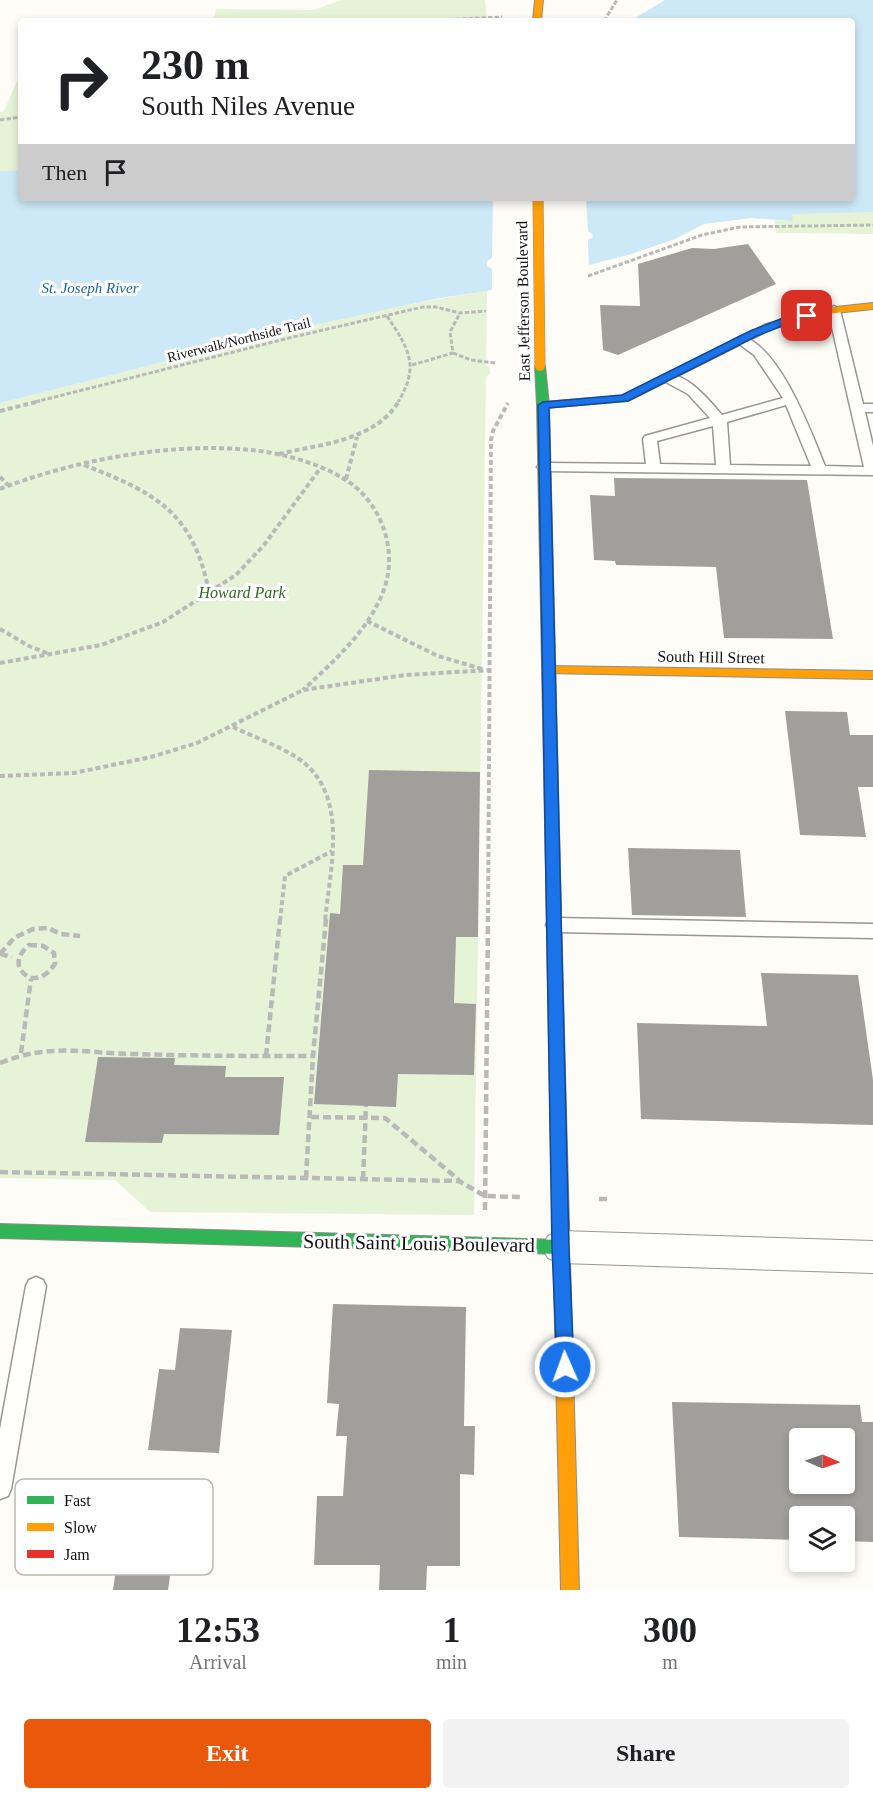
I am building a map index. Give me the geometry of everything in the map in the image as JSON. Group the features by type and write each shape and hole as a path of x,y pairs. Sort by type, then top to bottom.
{"street":[{"name":"East Jefferson Boulevard","path":"538,201 540,366 543,405 570,1590"},
{"path":"543,405 624,399 741,340 787,320 834,310 873,306"},
{"name":"South Hill Street","path":"549,670 873,675"},
{"name":"South Saint Louis Boulevard","path":"0,1232 873,1257"}],"lane":[{"path":"544,467 872,471 834,310"},
{"path":"741,340 759,352 790,400 820,470"},
{"path":"669,378 693,391 720,421 723,469"},
{"path":"652,468 650,439 790,400"},
{"path":"857,408 873,408"},
{"path":"555,925 873,931"},
{"path":"0,1489 36,1286"}],"path":[{"path":"606,18 617,0"},
{"path":"482,18 502,17"},
{"path":"0,120 18,117"},
{"path":"588,276 702,235 740,227 873,225"},
{"name":"Riverwalk/Northside Trail","path":"0,411 293,337 423,307 436,307 460,313 486,311"},
{"path":"453,353 448,342 449,331 460,313"},
{"path":"279,454 357,436 391,414 406,388 412,365 405,343 387,316"},
{"path":"412,365 453,353 471,360 495,363"},
{"path":"311,1117 385,1118 459,1181 485,1196 491,670 491,431"},
{"path":"346,479 357,436"},
{"path":"0,489 81,464 195,450 227,449 279,454 346,479 370,504 387,533 391,558 385,585 367,621 353,640 303,690 197,743 111,766 74,773 0,776"},
{"path":"81,464 120,479 150,495 176,515 197,544 206,570 209,592"},
{"path":"0,663 100,645 163,622 236,576 264,545 319,470"},
{"path":"0,477 8,485"},
{"path":"367,621 399,639 457,663 491,670"},
{"path":"0,628 29,646 50,654"},
{"path":"303,690 405,675 491,670"},
{"path":"232,726 297,758 318,778 328,795 333,813 306,1178"},
{"path":"266,1056 285,876 332,850"},
{"path":"18,976 31,979 46,975 55,964 54,953 44,946 22,948 11,959 0,954 17,935 35,929 49,928 60,934 80,936"},
{"path":"21,1053 31,979"},
{"path":"0,1063 21,1053 59,1047 107,1053 314,1056"},
{"path":"363,1179 366,1106"},
{"path":"0,1172 459,1181"}],"green space":[{"path":"342,0 485,0 487,18 214,18 216,9 314,10"},
{"path":"18,79 18,174 0,176 0,112 4,111"},
{"path":"873,167 873,234 776,233 774,220 793,221 791,214 841,201 855,201 855,194"},
{"name":"Howard Park","path":"487,291 486,366 490,367 490,374 486,377 474,1215 150,1212 115,1180 0,1178 0,403 303,327"}],"water":[{"name":"St. Joseph River","path":"665,0 873,0 873,212 792,214 793,221 752,218 704,224 675,239 628,255 487,291 440,298 281,332 0,403 0,172 18,170 18,201 855,201 855,18 635,18"}],"pier":[{"path":"493,201 586,201 588,231 593,237 588,240 589,268 492,293 492,269 487,266 487,261 492,258"}],"building":[{"path":"748,244 776,284 618,355 603,350 600,305 640,306 638,264 692,248 714,249"},
{"path":"614,478 807,480 833,639 724,638 716,567 616,565 615,561 594,560 590,495 615,496"},
{"path":"785,711 847,712 850,735 873,735 873,787 858,787 866,837 800,835"},
{"path":"369,770 480,772 478,937 456,937 454,1003 476,1004 474,1075 398,1074 396,1107 314,1104 330,913 340,914 343,865 363,865"},
{"path":"628,848 740,850 746,917 632,915"},
{"path":"761,973 858,975 873,1080 873,1125 641,1119 637,1023 767,1026"},
{"path":"98,1057 175,1058 174,1065 226,1066 225,1077 284,1077 279,1135 164,1134 162,1143 85,1142"},
{"path":"333,1304 466,1307 464,1426 475,1426 474,1475 460,1474 460,1566 427,1566 426,1590 379,1590 380,1565 314,1565 317,1496 343,1496 347,1436 336,1436 339,1404 327,1403"},
{"path":"180,1328 232,1330 219,1453 148,1450 159,1369 175,1370"},
{"path":"672,1402 860,1405 862,1422 873,1422 873,1542 855,1541 855,1506 789,1506 789,1540 679,1537"},
{"path":"115,1575 170,1575 168,1590 113,1590"}],"traffic: fast":[{"path":"540,366 543,405 553,872"},
{"path":"0,1231 561,1247"}],"traffic: slow":[{"path":"537,18 539,0"},
{"path":"538,201 540,366"},
{"path":"543,405 624,399 770,326 826,311 873,306"},
{"path":"549,670 873,675"},
{"path":"559,1151 570,1590"}],"traffic: jam":[{"path":"553,872 559,1151"}],"route":[{"path":"565,1367 543,405 624,399 754,333 787,320 807,316"}]}
